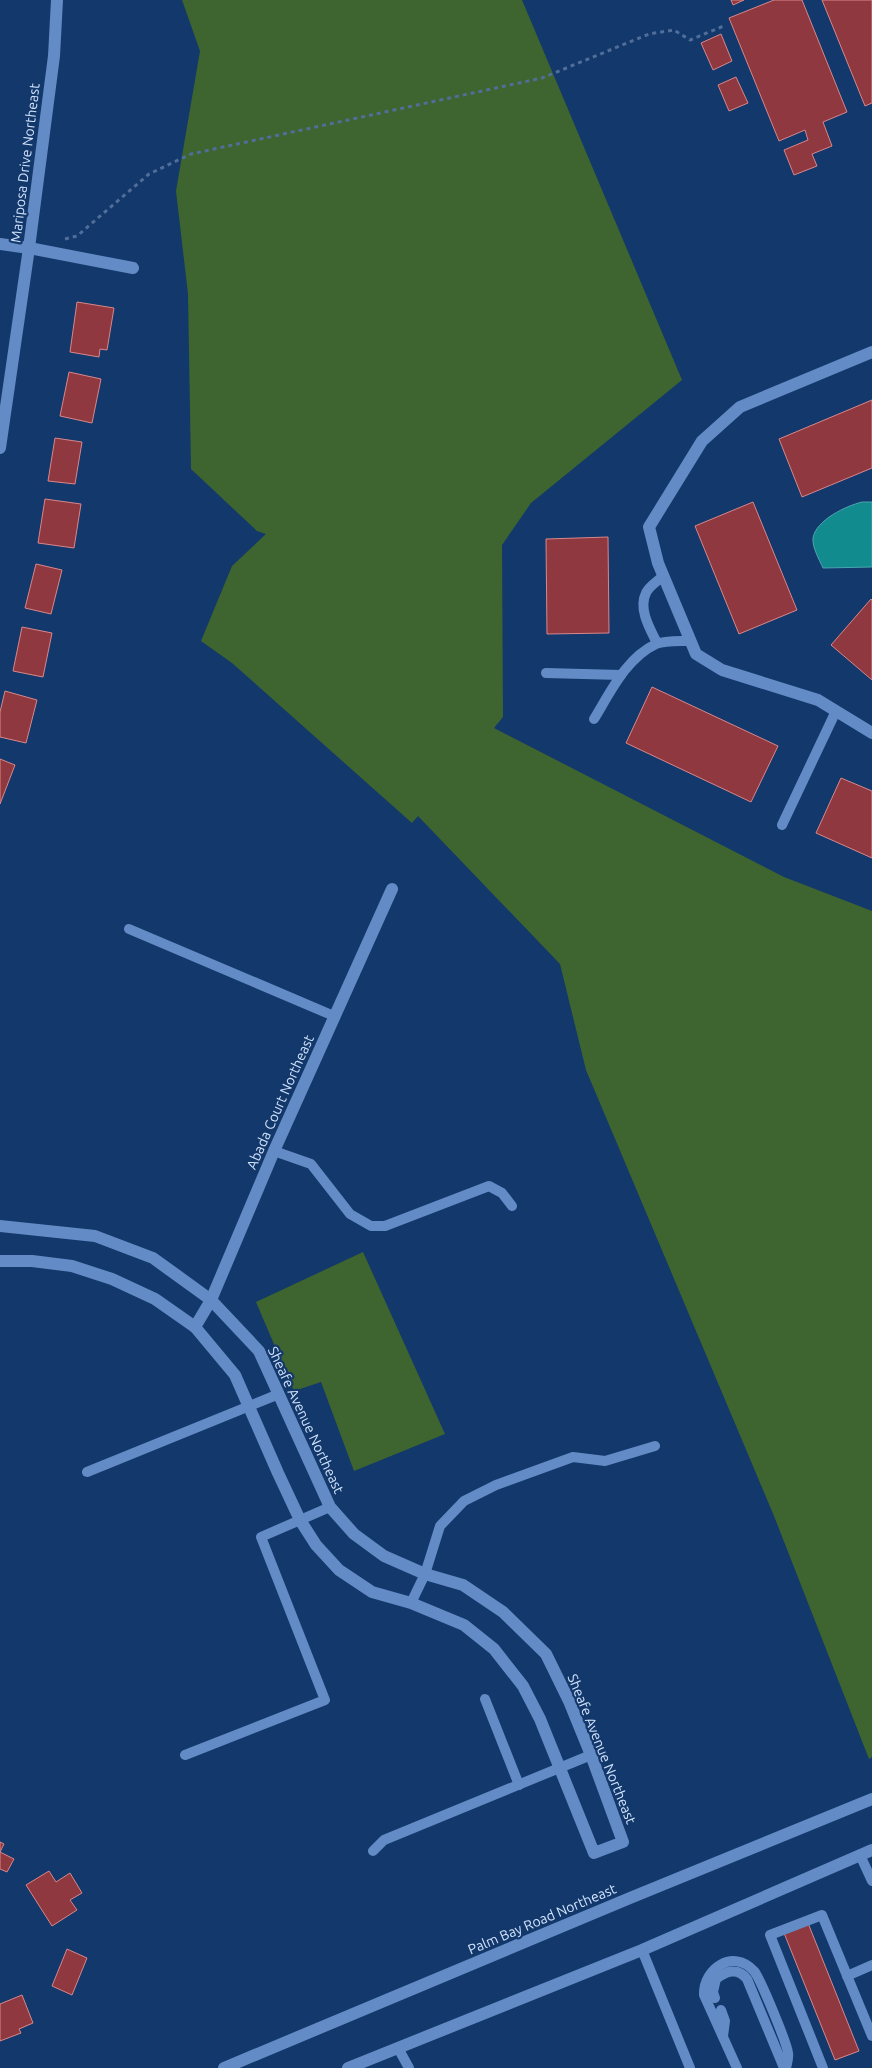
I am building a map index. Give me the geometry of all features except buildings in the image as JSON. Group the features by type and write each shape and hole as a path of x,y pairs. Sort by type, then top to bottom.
{"street":[{"name":"Mariposa Drive Northeast","path":"0,448 54,56 57,0"},
{"path":"0,244 132,268"},
{"path":"872,352 740,407 702,441 650,527 663,576 696,654 722,670 818,700 872,733"},
{"name":"Abada Court Northeast","path":"195,1327 211,1300 274,1151 392,889"},
{"name":"Sheafe Avenue Northeast","path":"0,1226 94,1236 153,1258 211,1300 258,1351 330,1507 354,1534 377,1550 425,1574 463,1586 503,1612 546,1654 591,1756 623,1842 594,1853 540,1719 523,1686 494,1649 464,1625 410,1603 372,1592 339,1570 316,1545 300,1520 235,1375 195,1327 155,1299 112,1279 72,1266 32,1261 0,1261"},
{"name":"Palm Bay Road Northeast","path":"224,2068 872,1799"},
{"path":"348,2068 642,1950 872,1850"}],"lane":[{"path":"657,643 646,620 644,604 646,593 663,576"},
{"path":"594,719 620,675 644,653 657,643 691,640"},
{"path":"546,672 620,675"},
{"path":"782,825 836,711"},
{"path":"129,929 334,1016"},
{"path":"274,1151 311,1164 350,1214 371,1226 385,1226 489,1186 502,1193 512,1206"},
{"path":"87,1472 279,1394"},
{"path":"410,1603 425,1574 440,1526 464,1501 496,1485 574,1457 605,1460 655,1446"},
{"path":"185,1755 325,1700 262,1537 330,1507"},
{"path":"485,1699 519,1785"},
{"path":"373,1851 384,1840 591,1756"},
{"path":"860,1855 872,1881"},
{"path":"823,2068 770,1935 822,1915 872,2036"},
{"path":"642,1950 690,2068"},
{"path":"736,2068 723,2036 706,2004 704,1987 706,1978 718,1966 734,1962 743,1963 755,1972 788,2050 785,2068"},
{"path":"847,1976 872,1965"},
{"path":"715,1998 713,1992 716,1979 729,1972 736,1971 743,1974 747,1979 785,2068"},
{"path":"720,2010 725,2020 723,2036"},
{"path":"398,2048 409,2068"}],"path":[{"path":"58,241 78,236 149,174 192,154 542,78 649,34 674,30 690,40 726,25"}],"shaded area":[{"path":"182,0 522,0 682,380 531,503 502,545 503,717 494,728 784,877 872,911 872,1757 869,1759 774,1516 586,1070 560,964 418,816 412,823 232,663 201,641 232,566 266,534 257,531 191,469 188,294 176,191 200,51"},
{"path":"862,502 872,502 872,567 823,568 814,545 815,531 833,515"},
{"path":"363,1252 445,1434 354,1471 321,1382 294,1391 256,1302"}]}
